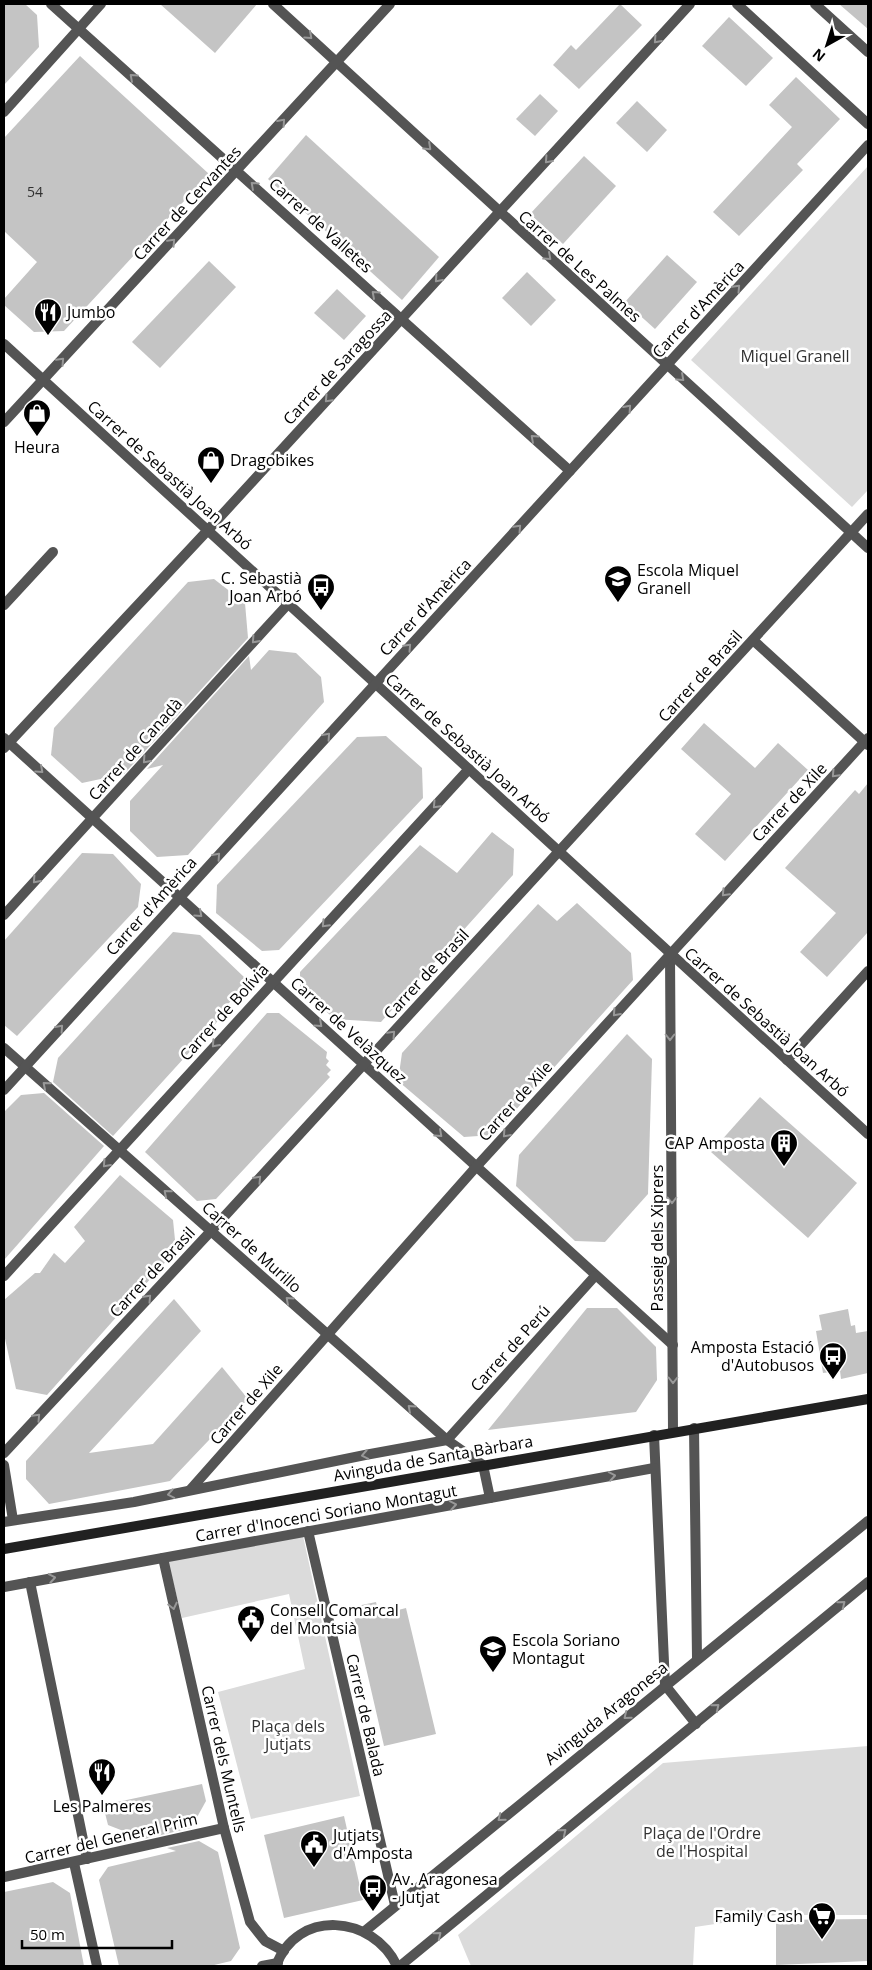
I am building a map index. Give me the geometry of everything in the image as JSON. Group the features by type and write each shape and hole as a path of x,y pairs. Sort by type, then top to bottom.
{"street":[{"name":"Carrer de Valletes","path":"51,4 238,170 570,471"},
{"path":"4,112 101,4"},
{"name":"Carrer de Les Palmes","path":"272,4 868,548"},
{"name":"Carrer de Cervantes","path":"4,422 390,4"},
{"name":"Carrer de Saragossa","path":"6,743 208,530 690,4"},
{"path":"737,4 868,124"},
{"path":"815,4 868,52"},
{"name":"Carrer d'Amèrica","path":"4,1090 868,145"},
{"name":"Carrer de Sebastià Joan Arbó","path":"4,344 868,1134"},
{"name":"Carrer de Brasil","path":"4,1453 211,1231 868,514"},
{"path":"4,605 53,552"},
{"name":"Carrer de Canadà","path":"4,915 288,604"},
{"path":"753,640 867,741"},
{"name":"Carrer de Xile","path":"190,1490 476,1167 867,741"},
{"name":"Carrer de Velàzquez","path":"6,743 93,818 673,1346"},
{"name":"Carrer de Bolívia","path":"4,1276 272,981 469,769"},
{"name":"Passeig dels Xiprers","path":"670,954 673,1432"},
{"path":"787,1060 868,971"},
{"name":"Carrer de Murillo","path":"4,1048 447,1440 483,1465"},
{"name":"Carrer de Perú","path":"447,1440 595,1276"},
{"name":"Avinguda de Santa Bàrbara","path":"4,1549 868,1399"},
{"path":"694,1428 697,1658"},
{"path":"654,1435 665,1685 696,1724"},
{"name":"Avinguda de Santa Bàrbara","path":"8,1521 134,1502 447,1440"},
{"path":"4,1465 8,1521"},
{"path":"483,1465 490,1498"},
{"name":"Carrer d'Inocenci Soriano Montagut","path":"4,1587 654,1468"},
{"name":"Avinguda Aragonesa","path":"365,1931 697,1658 868,1521"},
{"name":"Carrer de Balada","path":"308,1531 395,1905"},
{"name":"Carrer dels Muntells","path":"163,1558 224,1828 250,1922 265,1941 284,1951"},
{"path":"30,1582 87,1860"},
{"path":"262,1966 277,1964 284,1951 300,1936 320,1926 343,1925 365,1931 387,1948 399,1966 868,1582"},
{"name":"Carrer del General Prim","path":"4,1877 74,1863 224,1828"},
{"path":"74,1863 97,1966"}],"green space":[{"name":"Miquel Granell","path":"868,166 868,490 852,507 691,360"},
{"name":"Plaça dels Jutjats","path":"303,1536 360,1796 251,1819 218,1692 305,1669 289,1594 182,1618 168,1561"},
{"name":"Plaça de l'Ordre de l'Hospital","path":"868,1746 868,1915 776,1915 695,1927 693,1966 471,1966 458,1935 663,1763"}],"building":[{"path":"4,4 25,4 37,15 39,47 4,85"},
{"path":"160,4 257,4 215,53"},
{"path":"620,4 642,25 579,89 553,65 571,45 576,50"},
{"path":"839,4 868,4 868,29"},
{"path":"729,17 773,58 746,86 702,46"},
{"path":"80,56 209,174 64,331 34,332 4,305 4,299 37,262 4,231 4,138"},
{"path":"796,77 840,119 797,164 803,170 739,236 713,212 792,127 769,105"},
{"path":"540,94 558,111 535,136 516,119"},
{"path":"637,101 667,130 647,152 616,123"},
{"path":"306,135 439,257 402,300 268,179"},
{"path":"584,156 616,186 563,244 530,214"},
{"path":"667,255 697,282 655,329 625,302"},
{"path":"209,261 236,287 160,368 132,342"},
{"path":"527,272 556,300 531,326 502,298"},
{"path":"337,289 366,316 344,340 314,313"},
{"path":"214,579 245,603 248,638 124,774 82,783 51,755 54,728 188,582"},
{"path":"269,650 296,653 321,677 324,702 188,855 157,857 130,831 130,801 163,765 147,769 249,656 251,670"},
{"path":"704,723 755,768 778,743 808,770 725,861 695,834 731,794 681,749"},
{"path":"386,736 422,768 423,798 279,950 262,951 216,913 217,885 357,737"},
{"path":"868,783 868,932 827,977 800,952 836,913 785,868 855,790 859,794"},
{"path":"492,832 514,849 513,875 381,1022 334,1019 300,986 300,972 420,845 457,873"},
{"path":"82,853 113,854 141,884 138,907 17,1036 4,1025 4,941"},
{"path":"577,903 631,953 633,980 493,1135 464,1137 398,1081 402,1053 538,904 557,921"},
{"path":"173,932 200,935 244,977 245,987 223,1009 226,1012 113,1136 53,1082 58,1058"},
{"path":"267,1013 279,1013 327,1052 326,1058 329,1061 326,1065 331,1070 327,1074 330,1077 216,1199 197,1201 145,1152"},
{"path":"627,1034 652,1059 648,1194 605,1242 575,1241 516,1186 519,1155"},
{"path":"44,1093 104,1146 4,1260 4,1112 21,1095"},
{"name":"CAP Amposta","path":"760,1097 857,1183 808,1238 711,1152"},
{"path":"120,1175 173,1220 176,1250 47,1395 16,1389 4,1334 4,1300 35,1273 40,1273 54,1253 65,1263 85,1241 74,1227"},
{"path":"174,1299 201,1331 89,1453 153,1444 222,1367 248,1399 170,1481 49,1504 26,1479 26,1461"},
{"path":"587,1308 617,1308 656,1347 657,1380 636,1412 488,1430"},
{"path":"848,1309 851,1326 855,1325 856,1333 868,1331 868,1373 841,1379 840,1371 823,1373 816,1331 822,1330 819,1315"},
{"path":"376,1602 379,1615 406,1608 436,1734 384,1746 352,1607"},
{"path":"202,1784 206,1801 191,1828 144,1839 108,1825 103,1805"},
{"name":"Jutjats d'Amposta","path":"344,1816 363,1900 284,1918 264,1835"},
{"path":"199,1841 218,1852 240,1948 231,1961 210,1966 119,1966 99,1880 108,1867 176,1851 167,1848"},
{"path":"53,1882 70,1893 84,1966 4,1966 4,1892"},
{"name":"Family Cash","path":"868,1919 868,1961 776,1965 776,1920"}],"place":[{"name":"Jumbo","path":"48,336"},
{"name":"Heura","path":"37,437"},
{"name":"Dragobikes","path":"211,484"},
{"name":"Escola Miquel Granell","path":"618,603"},
{"name":"C. Sebastià Joan Arbó","path":"321,611"},
{"name":"CAP Amposta","path":"784,1167"},
{"name":"Amposta Estació d'Autobusos","path":"833,1380"},
{"name":"Consell Comarcal del Montsià","path":"251,1643"},
{"name":"Escola Soriano Montagut","path":"493,1673"},
{"name":"Les Palmeres","path":"102,1796"},
{"name":"Jutjats d'Amposta","path":"314,1868"},
{"name":"Av. Aragonesa - Jutjat","path":"373,1912"},
{"name":"Family Cash","path":"822,1940"}]}
